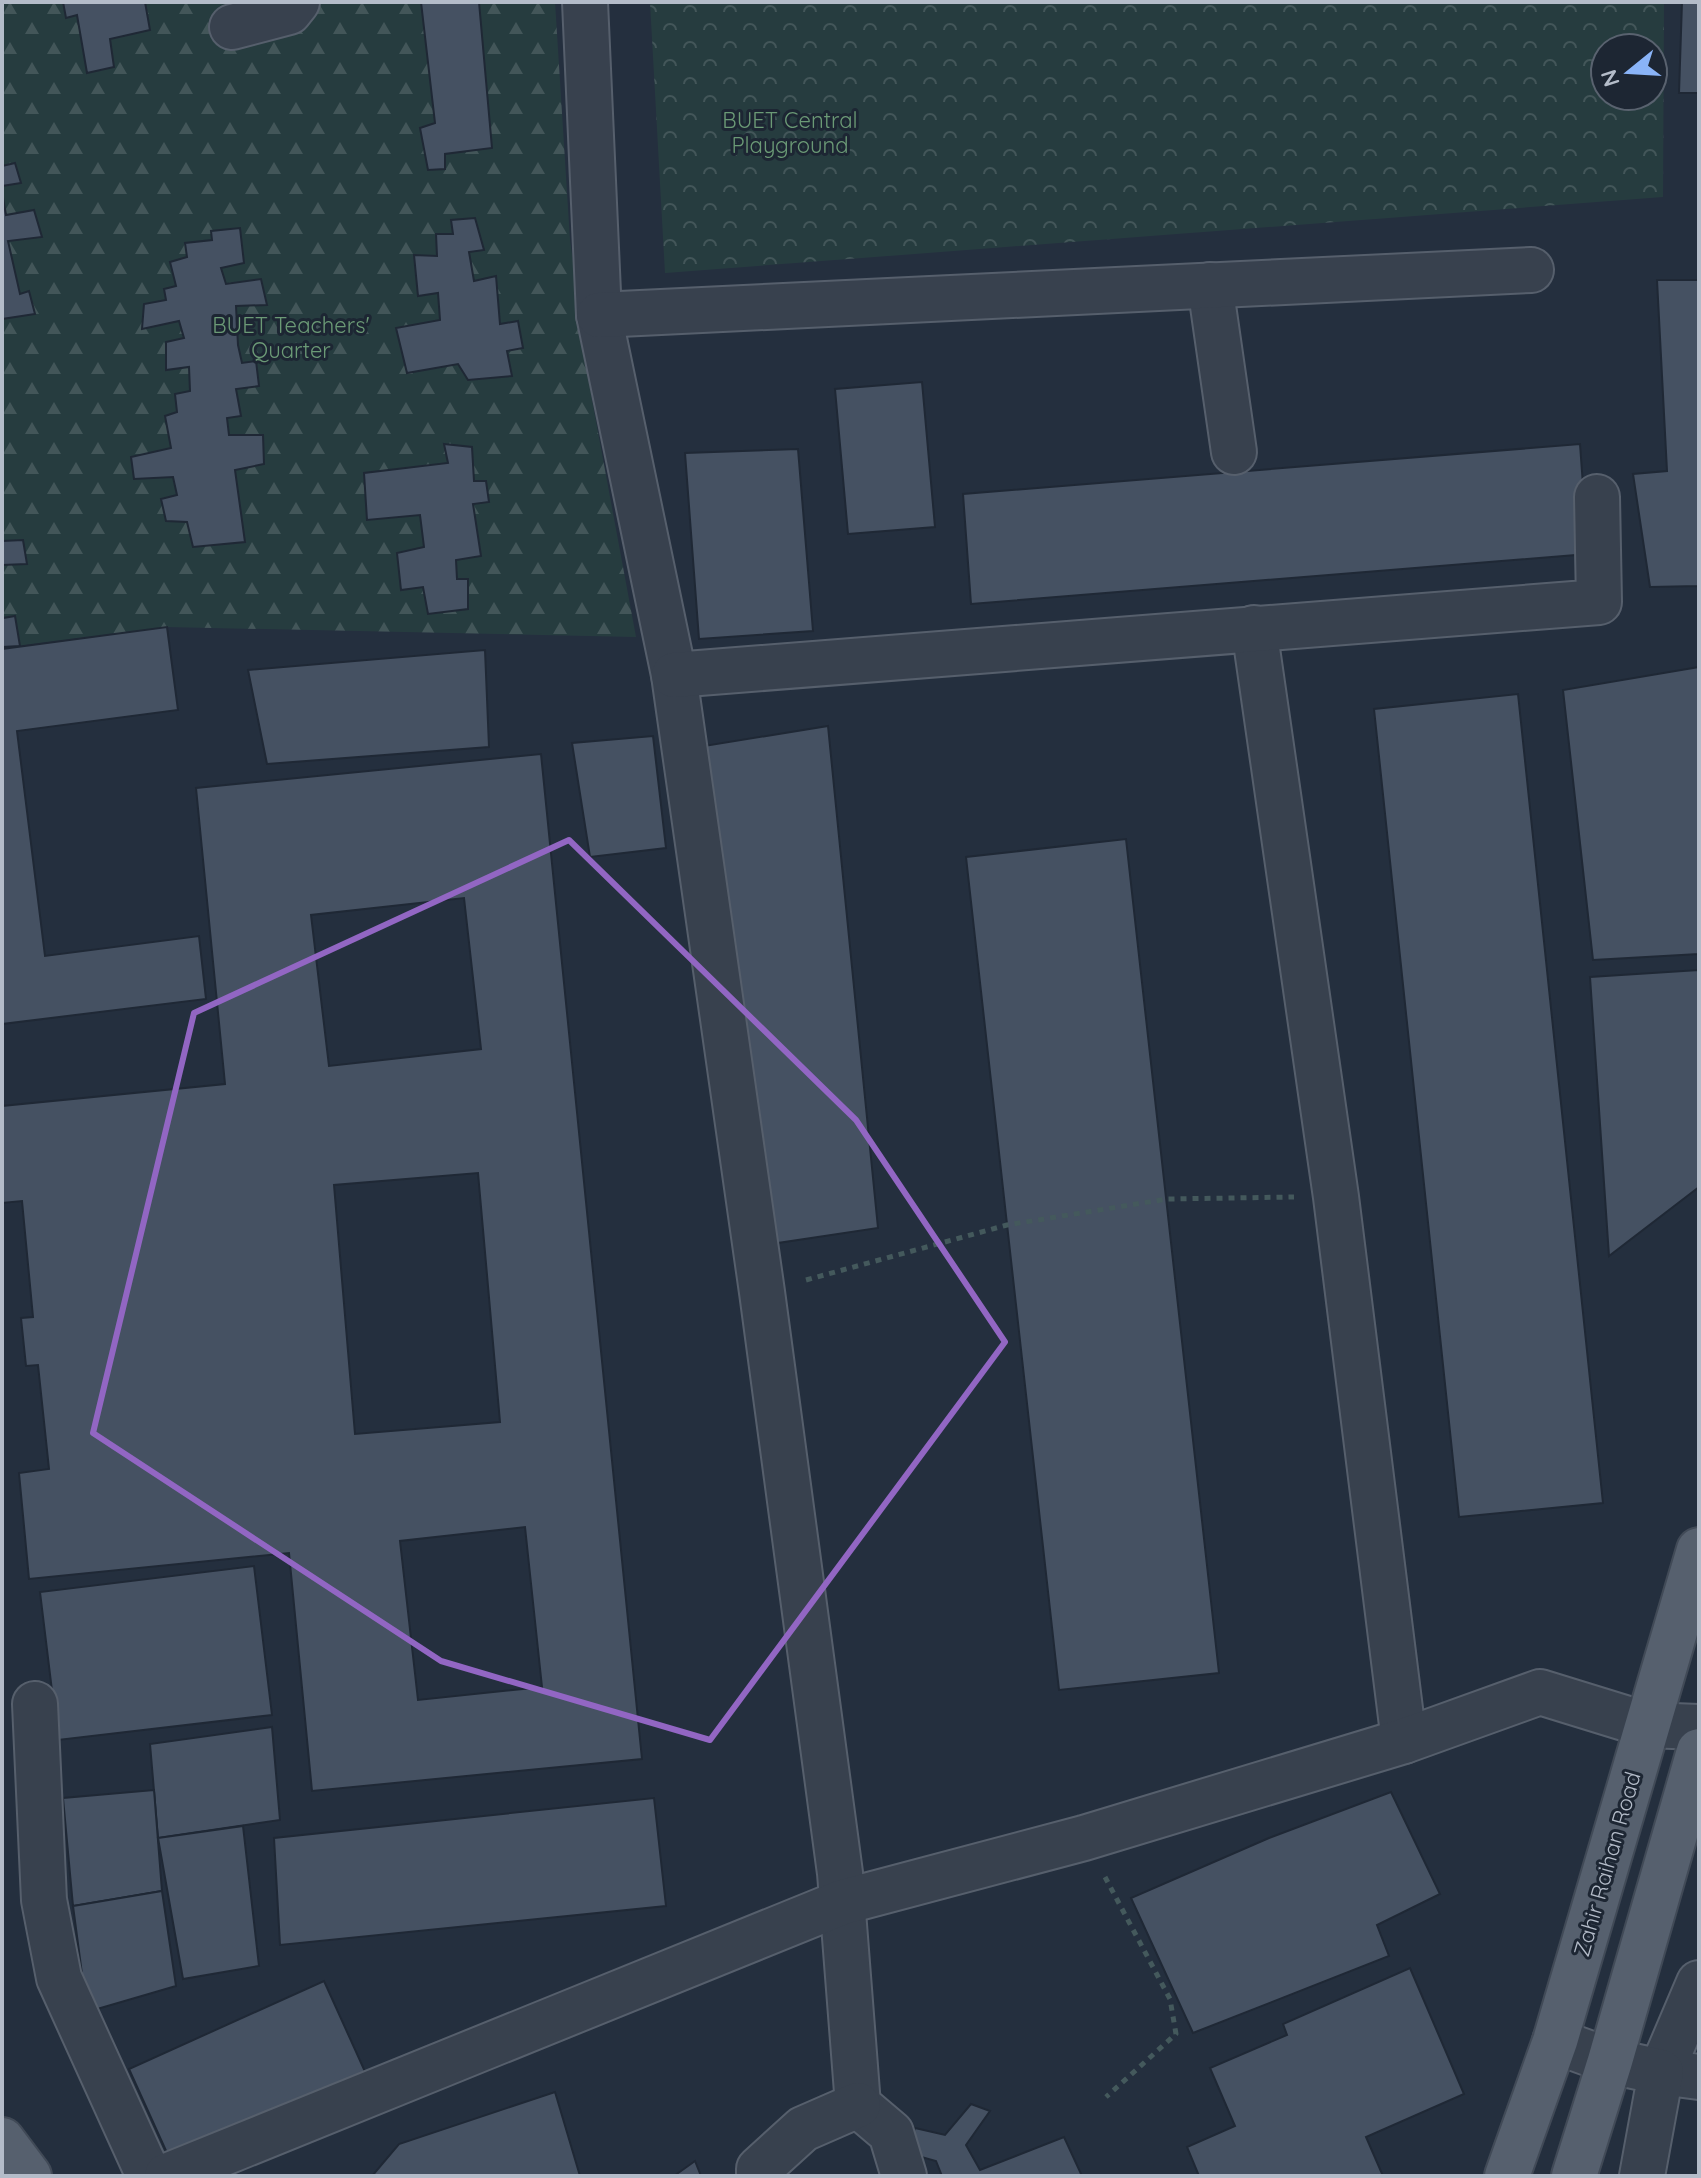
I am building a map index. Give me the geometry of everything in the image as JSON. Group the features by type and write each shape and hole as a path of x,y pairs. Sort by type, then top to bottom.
{"main road":[{"name":"Zahir Raihan Road","path":"1507,2176 1555,2041 1699,1550"},
{"path":"1574,2176 1699,1751"},
{"path":"2,2140 29,2176"}],"street":[{"path":"232,27 289,12 297,2"},
{"path":"585,2 599,315 674,675 762,1292 843,1902 858,2105 891,2133 904,2176"},
{"path":"599,315 1531,270"},
{"path":"1210,285 1234,452"},
{"path":"674,675 1599,602 1597,497"},
{"path":"1254,628 1336,1197 1404,1741"},
{"path":"167,2176 843,1902 1084,1838 1404,1741 1540,1692 1647,1725 1699,1727"},
{"path":"35,1704 59,1978 149,2176"},
{"path":"1642,2176 1680,2074 1699,1983"},
{"path":"1555,2041 1610,2061 1680,2074"},
{"path":"759,2176 759,2169 803,2129 858,2105"}],"path":[{"path":"762,1292 1007,1225 1109,1208 1167,1199 1336,1197"},
{"path":"1084,1838 1170,1999 1176,2034 1106,2097"}],"highlighted area":[{"path":"569,840 856,1120 1005,1342 710,1740 441,1661 93,1433 194,1013"}],"green space":[{"name":"BUET Teachers' Quarter","path":"2,2 555,2 570,240 592,400 636,637 167,627 2,648"},
{"name":"BUET Central Playground","path":"650,2 1664,2 1664,32 1589,32 1589,112 1663,112 1663,197 665,273"}],"building":[{"path":"63,2 145,2 150,30 110,39 114,67 87,73 77,15 66,18"},
{"path":"421,2 479,2 492,148 445,154 445,169 428,170 420,128 435,123"},
{"path":"1682,2 1699,2 1699,93 1679,93"},
{"path":"15,163 21,183 2,186 2,166"},
{"path":"2,192 6,215 34,210 42,237 8,241 20,294 29,291 35,314 2,319"},
{"path":"475,218 484,250 469,252 474,281 496,276 500,324 518,321 523,348 507,351 512,376 468,380 458,364 407,373 396,328 440,320 438,293 418,296 414,255 437,256 436,234 453,234 451,220"},
{"path":"240,228 244,263 221,268 226,284 261,279 267,305 236,306 242,363 256,361 259,386 236,389 241,416 227,418 229,435 263,435 264,464 235,470 245,542 193,547 187,522 166,521 161,499 177,495 173,477 134,479 131,457 171,448 165,416 177,412 175,394 190,391 189,367 166,370 166,342 184,338 179,321 142,329 144,304 166,300 164,289 176,286 170,262 187,257 185,243 212,240 211,231"},
{"path":"1657,280 1699,280 1699,586 1650,587 1633,474 1667,471"},
{"path":"922,382 935,527 848,534 835,389"},
{"path":"444,444 472,447 474,481 486,481 489,502 473,504 481,556 456,560 457,579 468,579 468,609 428,614 423,587 401,590 397,553 424,547 420,515 367,520 364,473 448,463"},
{"path":"1580,444 1588,554 971,604 963,494"},
{"path":"798,449 813,631 699,639 685,453"},
{"path":"23,540 27,564 2,565 2,541"},
{"path":"2,609 3,618 15,616 20,646 2,647"},
{"path":"167,627 178,710 17,731 45,956 199,936 206,999 2,1024 2,649"},
{"path":"485,650 489,747 267,764 248,670"},
{"path":"1699,667 1699,954 1593,960 1563,690"},
{"path":"1518,694 1603,1503 1459,1517 1374,709"},
{"path":"828,726 878,1228 771,1244 704,746"},
{"path":"653,736 666,848 590,857 572,743"},
{"path":"541,754 642,1759 312,1791 289,1553 29,1579 19,1473 49,1469 38,1365 26,1366 21,1318 33,1317 22,1201 2,1203 2,1106 225,1084 196,788","holes":["464,898 481,1049 329,1066 311,915","478,1173 500,1422 355,1434 334,1185","525,1527 542,1687 418,1700 400,1541"]},
{"path":"1126,839 1219,1673 1059,1690 966,857"},
{"path":"1699,970 1699,1187 1609,1256 1590,977"},
{"path":"254,1566 272,1715 58,1740 40,1592"},
{"path":"272,1727 280,1820 158,1838 150,1744"},
{"path":"154,1790 162,1891 73,1906 63,1798"},
{"path":"1391,1792 1440,1894 1377,1925 1389,1956 1193,2033 1131,1898 1269,1838"},
{"path":"654,1798 666,1906 280,1945 274,1838"},
{"path":"243,1826 259,1966 183,1979 158,1838"},
{"path":"162,1891 176,1986 87,2012 73,1906"},
{"path":"1410,1968 1464,2094 1366,2137 1383,2176 1199,2176 1187,2147 1235,2126 1210,2068 1287,2035 1283,2024"},
{"path":"324,1981 367,2076 172,2164 129,2069"},
{"path":"555,2092 580,2176 372,2176 399,2144"},
{"path":"971,2104 990,2111 966,2145 980,2170 1064,2137 1082,2176 942,2176 936,2161 907,2153 915,2128 945,2135"},
{"path":"695,2161 701,2176 674,2176"}]}
